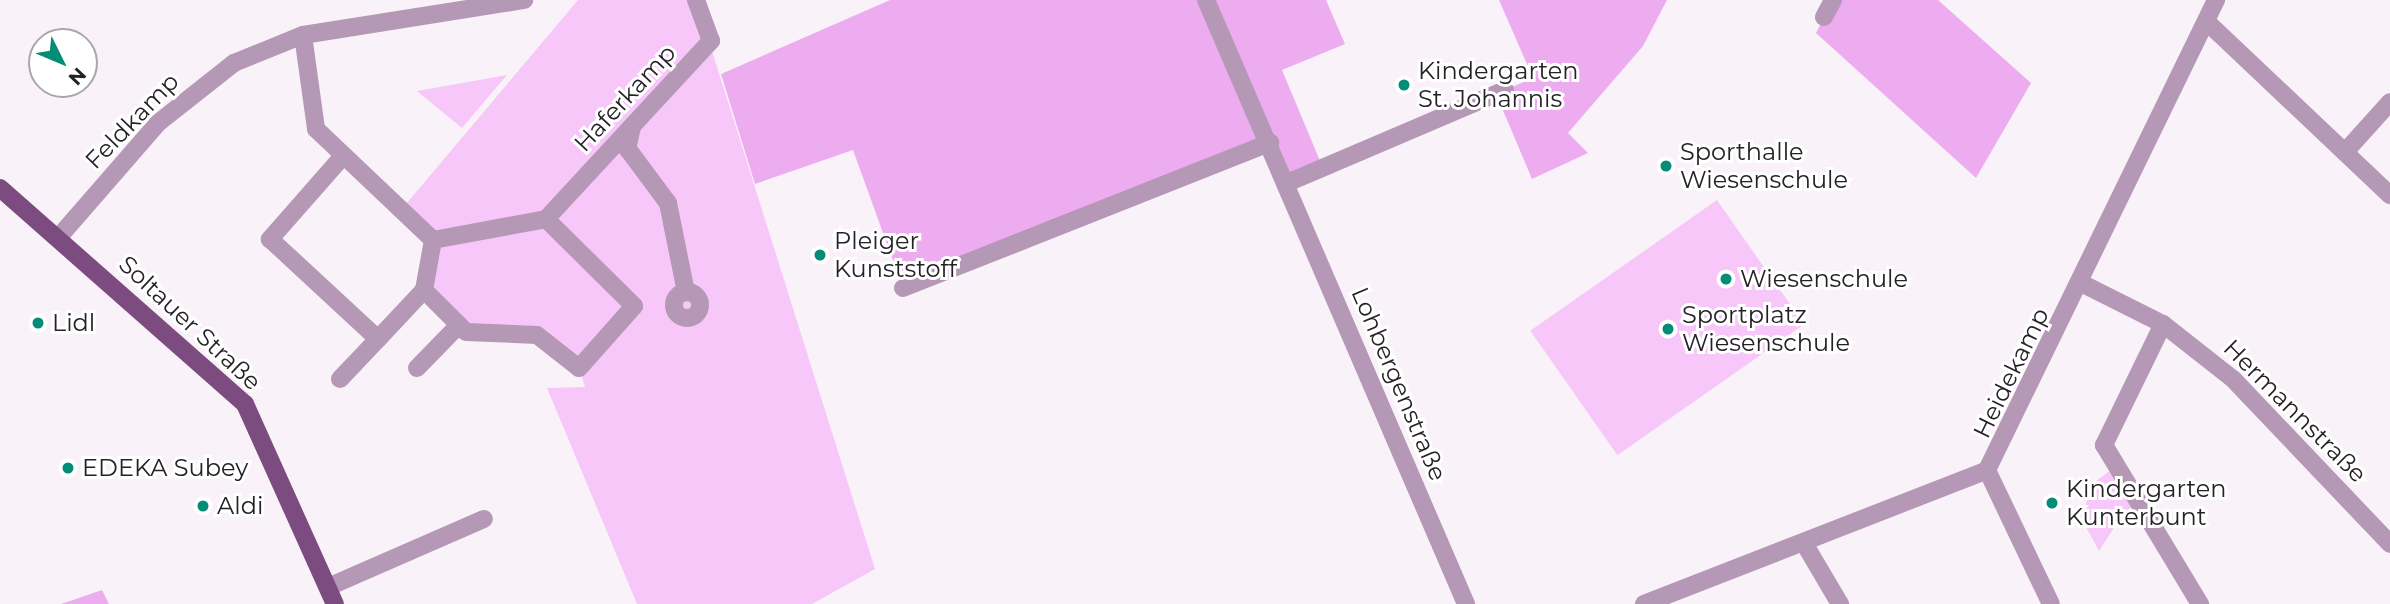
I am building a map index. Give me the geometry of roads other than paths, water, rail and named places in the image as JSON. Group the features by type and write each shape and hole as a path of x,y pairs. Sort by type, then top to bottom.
{"main road":[{"name":"Soltauer Straße","path":"0,188 245,404 335,604"}],"street":[{"name":"Feldkamp","path":"58,238 158,123 234,63 303,35 456,5 524,0"},
{"name":"Haferkamp","path":"547,219 711,41 696,0"},
{"name":"Lohbergenstraße","path":"1206,0 1270,143 1466,604"},
{"path":"1824,17 1833,0"},
{"name":"Heidekamp","path":"1644,604 1987,470 2081,283 2216,0"},
{"path":"2207,22 2390,195"},
{"path":"303,35 316,130 433,240"},
{"path":"1287,183 1505,90"},
{"path":"2345,152 2390,102"},
{"path":"633,126 627,148 668,203 686,292"},
{"path":"903,288 1270,143"},
{"path":"344,156 270,239 377,339"},
{"path":"424,289 466,332 537,335 579,368 634,306 547,219 433,240"},
{"path":"341,379 424,289 433,240"},
{"name":"Hermannstraße","path":"2081,283 2163,324 2233,379 2390,544"},
{"path":"2163,324 2104,445 2196,598 2211,604"},
{"path":"417,368 459,325"},
{"path":"1987,470 2051,604"},
{"path":"328,587 484,519"},
{"path":"1804,543 1840,604"}],"place":[{"name":"Kindergarten St. Johannis","path":"1404,85"},
{"name":"Sporthalle Wiesenschule","path":"1666,166"},
{"name":"Pleiger Kunststoff","path":"820,255"},
{"name":"Wiesenschule","path":"1726,279"},
{"name":"Lidl","path":"38,323"},
{"name":"Sportplatz Wiesenschule","path":"1668,329"},
{"name":"EDEKA Subey","path":"68,468"},
{"name":"Kindergarten Kunterbunt","path":"2052,503"},
{"name":"Aldi","path":"203,506"}]}
